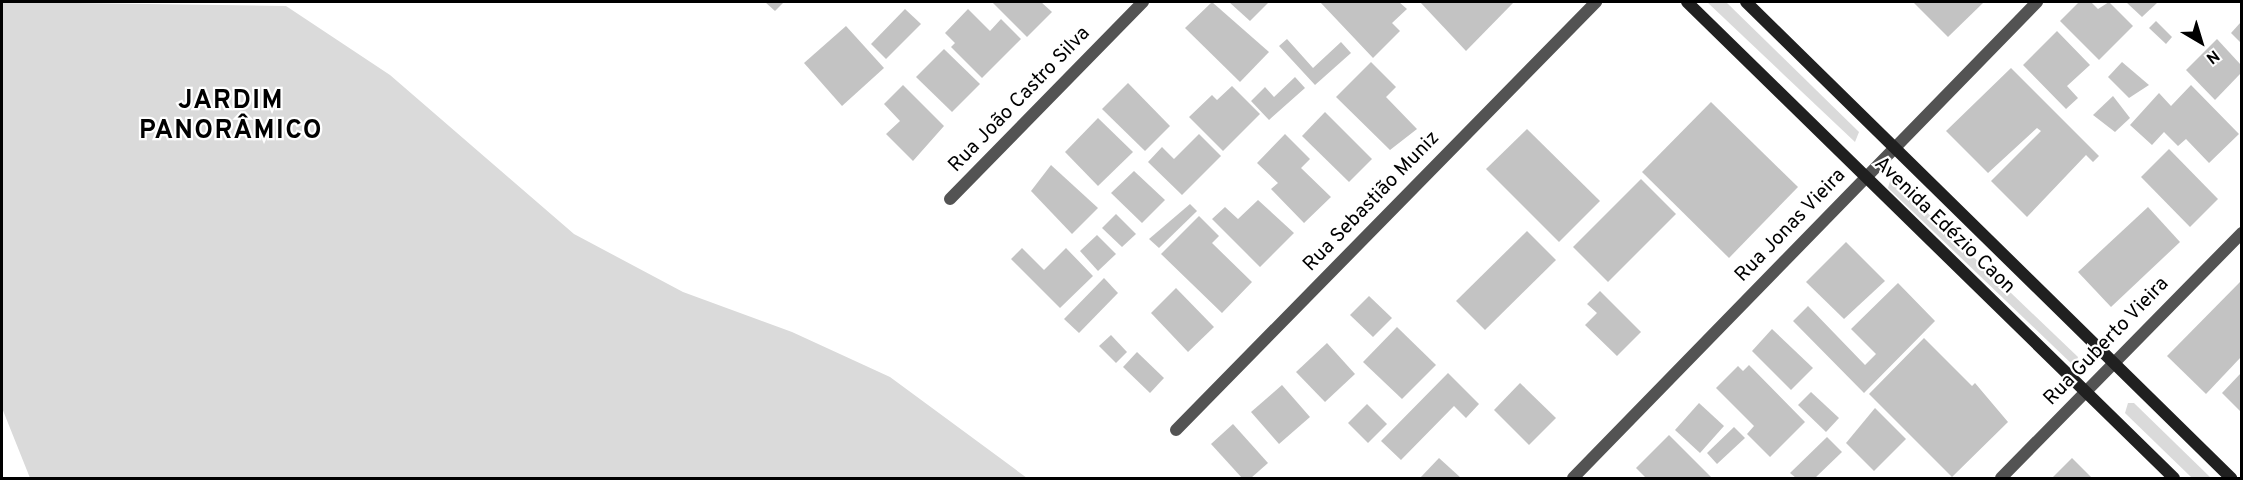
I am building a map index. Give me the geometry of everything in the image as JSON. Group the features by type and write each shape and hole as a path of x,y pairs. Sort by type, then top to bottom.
{"main road":[{"name":"Avenida Edézio Caon","path":"1687,2 2174,478"},
{"name":"Avenida Edézio Caon","path":"1746,2 2231,478"}],"street":[{"name":"Rua João Castro Silva","path":"950,199 1143,2"},
{"name":"Rua Sebastião Muniz","path":"1176,430 1596,2"},
{"name":"Rua Jonas Vieira","path":"1573,478 2037,2"},
{"name":"Rua Guberto Vieira","path":"2001,478 2241,233"}],"shaded area":[{"path":"2,2 286,6 390,75 574,234 683,292 792,332 890,377 1027,478 30,478 2,408"},
{"path":"1707,2 1726,2 1859,132 1855,142"},
{"path":"1891,178 2078,357 2075,367 1888,188"},
{"path":"2128,403 2134,403 2211,478 2192,478 2125,413"}],"building":[{"path":"765,2 784,2 775,11"},
{"path":"992,2 1041,2 1052,12 1027,37"},
{"path":"1212,2 1269,52 1240,82 1185,28"},
{"path":"1229,2 1269,2 1250,21"},
{"path":"1320,2 1399,2 1407,9 1392,23 1400,31 1373,58"},
{"path":"1420,2 1514,2 1466,51"},
{"path":"1913,2 1984,2 1948,37"},
{"path":"2079,2 2091,2 2098,9 2109,2 2133,26 2099,60 2060,21"},
{"path":"2126,2 2158,2 2142,17"},
{"path":"905,9 921,24 886,59 871,44"},
{"path":"968,9 990,31 1001,19 1021,39 982,78 951,47 955,43 945,33"},
{"path":"2156,21 2172,37 2166,44 2149,28"},
{"path":"2241,22 2241,43 2231,33"},
{"path":"846,26 884,68 842,106 804,63"},
{"path":"2057,31 2090,65 2067,86 2078,98 2066,109 2023,65"},
{"path":"1287,39 1313,68 1341,42 1351,53 1315,85 1279,46"},
{"path":"2217,39 2241,65 2241,73 2215,100 2186,70"},
{"path":"944,49 980,84 952,112 916,77"},
{"path":"1371,62 1396,87 1386,97 1417,129 1390,150 1336,97"},
{"path":"2122,62 2149,85 2129,98 2108,77"},
{"path":"2011,68 2099,156 2093,162 2086,155 2027,217 1991,181 2041,131 2037,128 1988,173 1946,131"},
{"path":"1295,77 1305,88 1269,120 1251,101 1265,87 1274,97"},
{"path":"1128,83 1170,126 1145,151 1102,109"},
{"path":"903,85 944,126 913,161 886,134 900,121 884,104"},
{"path":"2191,85 2239,134 2209,163 2186,139 2178,146 2164,132 2152,145 2130,125 2159,93 2171,106"},
{"path":"1232,86 1260,114 1223,151 1189,117 1212,95 1217,100"},
{"path":"2113,96 2130,118 2115,132 2093,115"},
{"path":"1711,102 1798,187 1729,258 1642,172"},
{"path":"1325,112 1372,159 1349,182 1302,136"},
{"path":"1098,118 1133,152 1098,186 1065,152"},
{"path":"1527,129 1600,201 1559,242 1486,169"},
{"path":"1199,134 1221,156 1182,195 1148,162 1162,147 1174,159"},
{"path":"1285,134 1310,159 1301,168 1331,197 1304,223 1271,189 1278,183 1257,163"},
{"path":"2169,149 2218,199 2190,227 2141,177"},
{"path":"1051,165 1098,208 1072,234 1031,191"},
{"path":"1134,171 1165,200 1142,223 1111,193"},
{"path":"1641,179 1676,214 1608,282 1573,247"},
{"path":"1258,200 1294,233 1260,267 1212,219 1225,207 1238,219"},
{"path":"1190,204 1197,211 1159,248 1149,239"},
{"path":"2148,207 2180,242 2111,307 2078,272"},
{"path":"1116,214 1136,234 1122,247 1102,228"},
{"path":"1199,216 1219,236 1212,243 1252,282 1222,313 1161,254"},
{"path":"1527,231 1556,260 1485,330 1456,301"},
{"path":"1097,235 1116,254 1098,271 1080,251"},
{"path":"1846,242 1885,281 1844,319 1806,282"},
{"path":"1022,248 1044,270 1066,248 1093,276 1060,308 1011,259"},
{"path":"1104,278 1118,293 1079,333 1064,319"},
{"path":"2241,281 2241,357 2206,394 2167,356"},
{"path":"1898,283 1935,321 1864,393 1793,321 1808,306 1865,365 1876,354 1851,329"},
{"path":"1176,288 1214,327 1188,352 1151,313"},
{"path":"1600,291 1641,332 1617,356 1585,325 1597,313 1587,304"},
{"path":"1369,296 1392,318 1373,337 1350,315"},
{"path":"1397,327 1436,365 1402,399 1363,362"},
{"path":"1772,329 1813,368 1791,390 1752,351"},
{"path":"1111,335 1127,352 1116,363 1099,346"},
{"path":"1924,338 1972,386 1975,383 2008,422 1952,477 1869,394"},
{"path":"1327,343 1355,374 1325,402 1296,372"},
{"path":"1137,352 1164,378 1150,393 1123,367"},
{"path":"1749,365 1805,422 1770,457 1747,434 1754,426 1716,388 1738,366 1743,371"},
{"path":"1448,373 1479,404 1466,418 1454,406 1401,460 1381,441"},
{"path":"2241,373 2241,412 2222,393"},
{"path":"1520,383 1556,418 1529,445 1494,410"},
{"path":"1282,385 1310,417 1279,444 1251,412"},
{"path":"1811,392 1839,418 1826,432 1798,405"},
{"path":"1699,403 1724,426 1700,453 1675,430"},
{"path":"1367,404 1387,424 1368,443 1348,423"},
{"path":"1875,408 1906,439 1874,471 1846,443"},
{"path":"1233,424 1268,463 1251,478 1242,478 1211,444"},
{"path":"1734,427 1745,438 1717,464 1707,453"},
{"path":"1669,435 1712,478 1646,478 1636,468"},
{"path":"1827,437 1842,452 1815,478 1796,478 1790,473"},
{"path":"1439,458 1461,478 1420,478"},
{"path":"2072,458 2092,478 2052,478"}],"district":[{"name":"JARDIM PANORÂMICO","path":"231,117"}]}
